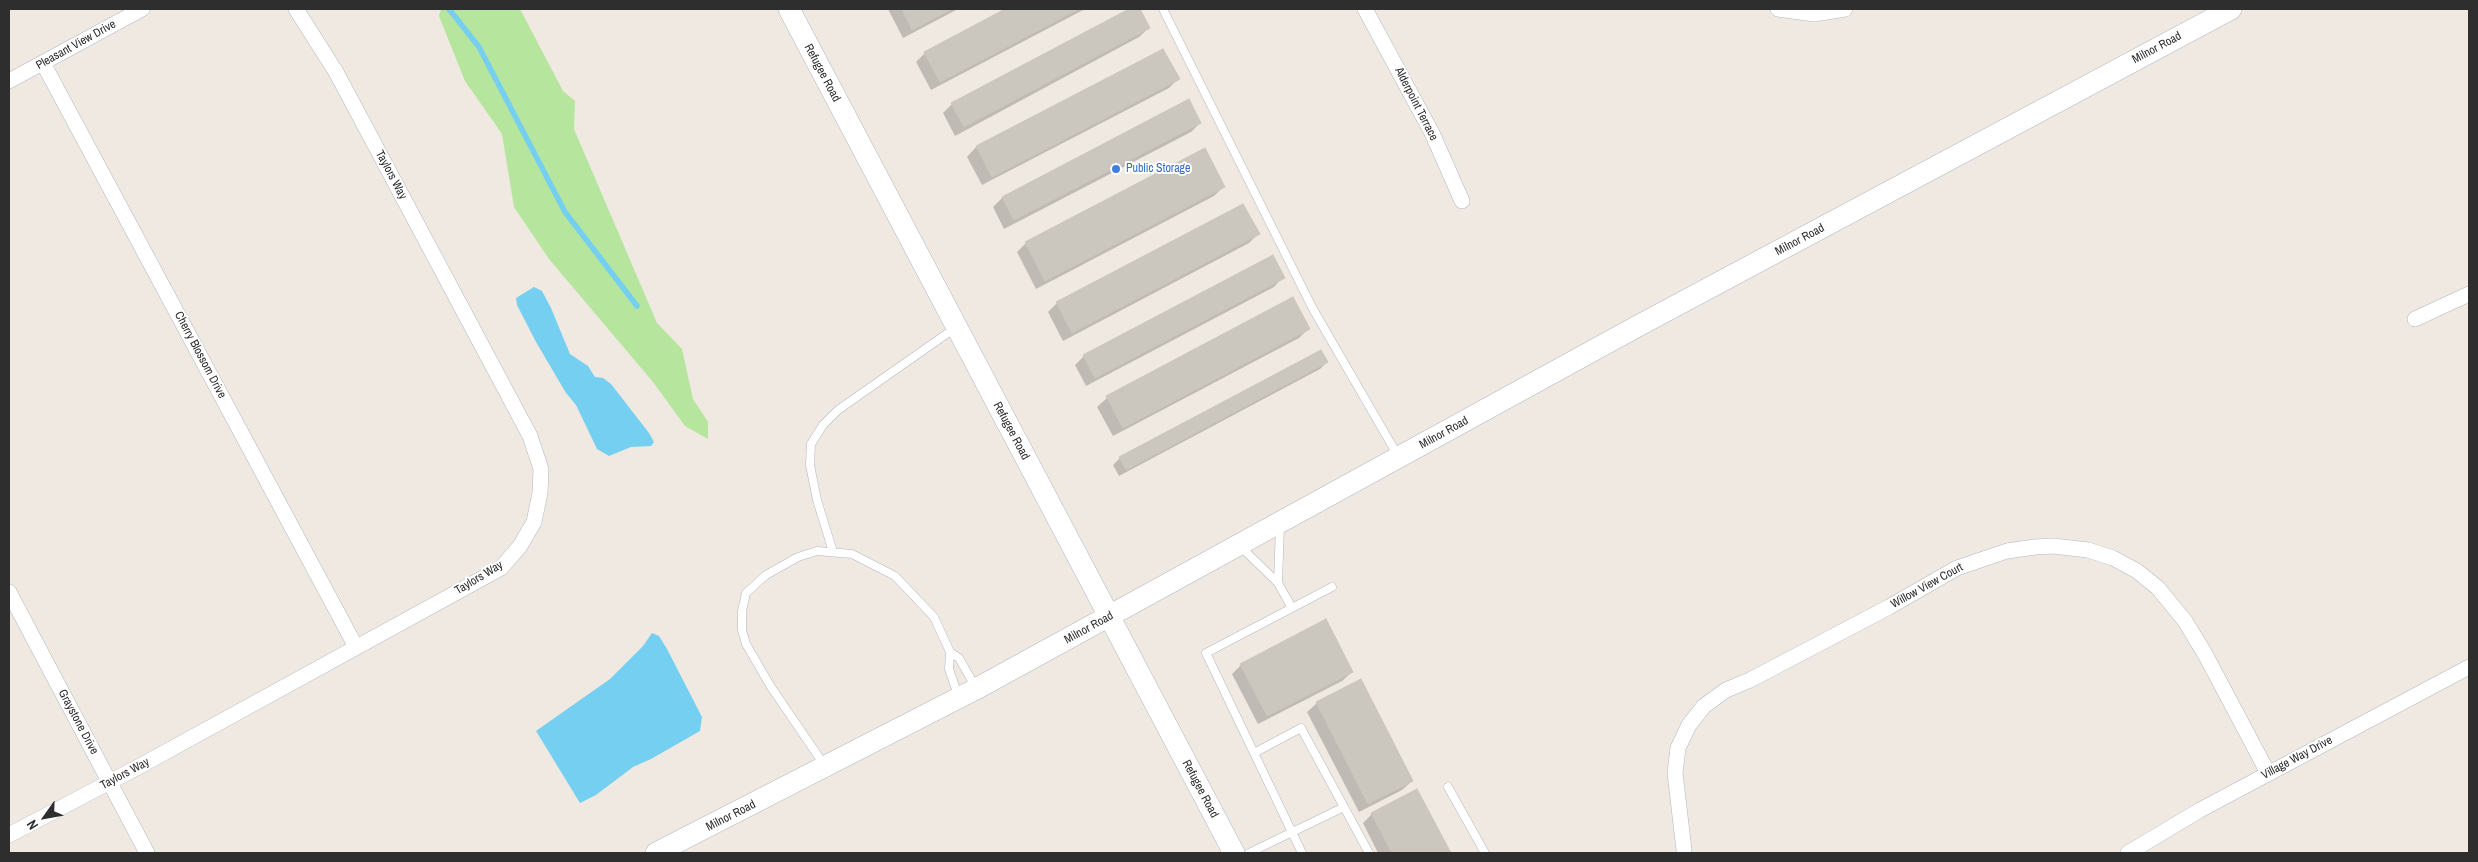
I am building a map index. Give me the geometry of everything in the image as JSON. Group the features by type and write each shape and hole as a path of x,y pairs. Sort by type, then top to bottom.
{"main road":[{"name":"Refugee Road","path":"789,9 1108,618 1234,853"},
{"name":"Milnor Road","path":"656,853 968,694 1645,323 2231,9"}],"street":[{"name":"Pleasant View Drive","path":"9,81 142,9"},
{"name":"Taylors Way","path":"9,835 110,782 501,568 520,546 534,522 540,494 541,469 530,436 336,72 296,9"},
{"name":"Alderpoint Terrace","path":"1366,9 1432,133 1462,201"},
{"path":"1778,9 1814,14 1845,9"},
{"name":"Cherry Blossom Drive","path":"43,63 356,647"},
{"path":"2415,319 2469,294"},
{"name":"Willow View Court","path":"1684,850 1676,773 1678,748 1689,725 1704,706 1726,690 1750,680 1889,608 1957,568 2008,551 2026,548 2054,546 2088,550 2113,558 2137,571 2158,588 2185,621 2205,654 2268,773"},
{"name":"Graystone Drive","path":"9,592 147,853"},
{"name":"Village Way Drive","path":"2128,853 2200,810 2469,667"}],"lane":[{"path":"1163,9 1313,309 1399,458"},
{"path":"833,552 817,500 810,465 811,444 823,425 838,410 956,327"},
{"path":"1278,582 1280,523"},
{"path":"1240,546 1278,582 1292,608"},
{"path":"826,768 771,686 746,644 742,630 742,611 746,594 766,575 798,557 818,551 852,554 895,576 934,616 950,652 949,669 968,694"},
{"path":"1302,853 1206,653 1332,586"},
{"path":"950,652 959,658 968,694"},
{"path":"1254,753 1301,728 1369,853"},
{"path":"1448,787 1485,853"},
{"path":"1249,853 1344,807"}],"green space":[{"path":"441,9 520,9 563,91 575,101 574,129 657,323 682,349 693,399 708,422 708,439 685,426 653,382 549,259 514,207 502,134 465,81 439,16"}],"water":[{"path":"534,287 542,291 570,354 588,366 595,377 603,378 611,384 649,433 654,442 651,446 631,447 609,456 597,449 576,405 566,393 517,305 516,298"},
{"path":"652,633 659,636 667,649 702,717 700,731 633,767 596,795 580,803 536,731 610,679 643,646"}],"building":[{"path":"902,9 952,9 912,30"},
{"path":"1005,9 1079,9 940,82 924,52"},
{"path":"1129,9 1140,9 1150,28 964,127 951,103"},
{"path":"1163,49 1180,79 992,177 976,146"},
{"path":"1189,99 1201,123 1014,220 1002,197"},
{"path":"1205,148 1225,187 1045,281 1025,242"},
{"path":"1243,204 1260,234 1072,333 1056,302"},
{"path":"1273,255 1285,278 1095,378 1083,355"},
{"path":"1293,297 1310,329 1123,428 1106,396"},
{"path":"1321,350 1328,362 1126,470 1119,457"},
{"path":"1326,619 1353,672 1267,716 1240,664"},
{"path":"1361,679 1413,781 1368,804 1316,702"},
{"path":"1417,789 1451,853 1392,853 1371,813"}],"waterway":[{"path":"449,9 479,47 565,212 637,306"}],"place":[{"name":"Public Storage","path":"1116,169"}]}
